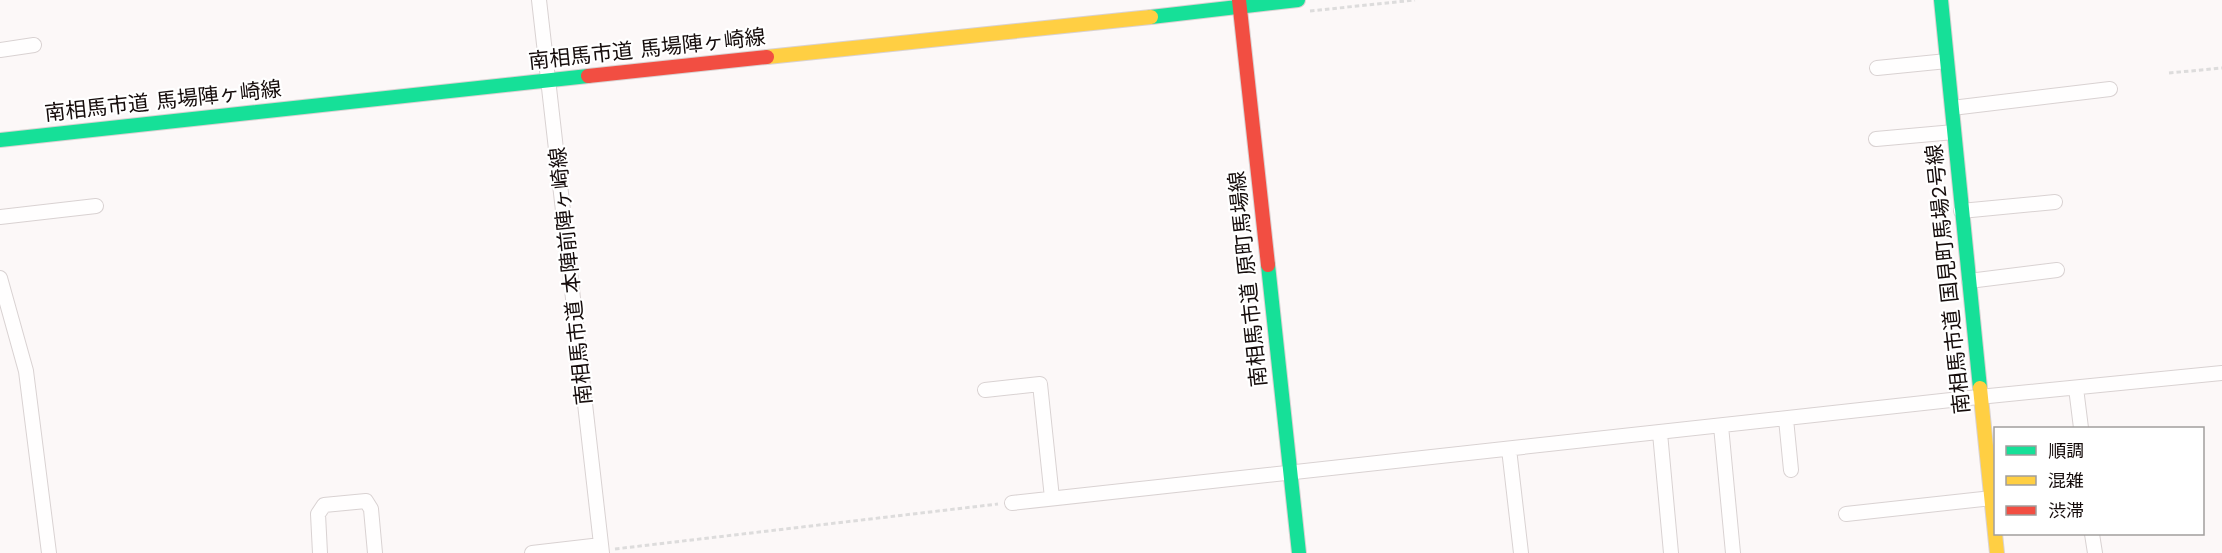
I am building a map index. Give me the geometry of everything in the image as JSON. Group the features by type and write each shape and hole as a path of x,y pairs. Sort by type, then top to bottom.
{"street":[{"name":"南相馬市道 本陣前陣ヶ崎線","path":"539,0 602,549"},
{"name":"南相馬市道 国見町馬場2号線","path":"1941,0 1994,520"},
{"name":"南相馬市道 馬場陣ヶ崎線","path":"0,140 1240,3 1301,6"},
{"name":"南相馬市道 原町馬場線","path":"1240,3 1299,553"},
{"path":"0,50 34,45"},
{"path":"1877,68 1947,61"},
{"path":"1952,108 2110,89"},
{"path":"1876,139 1954,132"},
{"path":"1961,211 2055,202"},
{"path":"0,217 96,206"},
{"path":"1969,281 2057,270"},
{"path":"0,278 26,371 49,553"},
{"path":"1012,503 1981,397 2222,373"},
{"path":"985,390 1040,384 1052,498"},
{"path":"2076,388 2081,427"},
{"path":"1786,419 1791,470"},
{"path":"1720,426 1733,553"},
{"path":"1660,433 1671,553"},
{"path":"1509,449 1521,553"},
{"path":"1846,514 1992,498"},
{"path":"320,553 318,514 324,505 366,501 371,509 375,553"},
{"name":"南相馬市道 国見町馬場2号線","path":"1995,535 1997,553"},
{"path":"2092,535 2095,553"},
{"path":"532,553 602,549"}],"path":[{"path":"1301,6 1415,0"},
{"path":"2169,73 2222,68"},
{"path":"602,549 611,550 1012,503"}],"traffic: fast":[{"path":"1151,17 1298,0"},
{"path":"1941,0 1980,388"},
{"path":"0,140 588,76"},
{"path":"1268,265 1299,553"}],"traffic: slow":[{"path":"767,57 1151,17"},
{"path":"1980,388 1994,524"},
{"path":"1995,535 1997,553"}],"traffic: jam":[{"path":"1239,0 1268,265"},
{"path":"588,76 767,57"}]}
